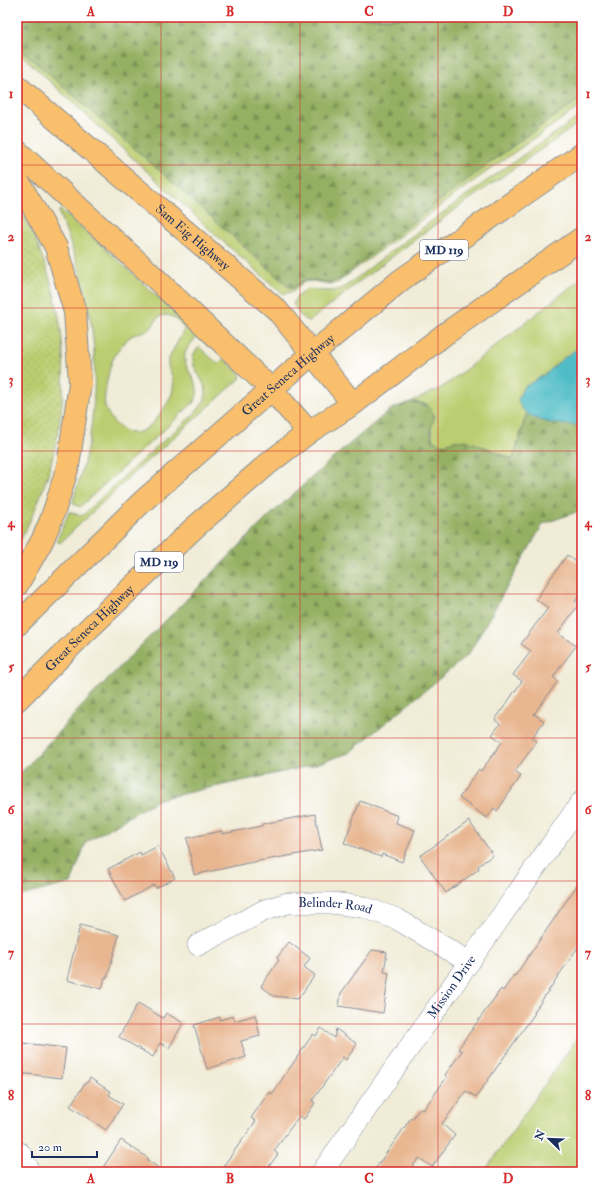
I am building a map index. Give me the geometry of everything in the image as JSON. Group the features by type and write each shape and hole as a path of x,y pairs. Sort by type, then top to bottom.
{"main road":[{"name":"Sam Eig Highway","path":"17,86 276,310 352,404"},
{"path":"17,151 153,276 271,389 309,432"},
{"name":"Great Seneca Highway","path":"17,625 143,502 312,354 401,280 582,154"},
{"path":"17,179 56,248 75,312 80,383 68,466 58,502 42,541 17,585"},
{"name":"Great Seneca Highway","path":"17,700 84,633 194,528 269,463 309,432 352,404 445,334 582,238"}],"street":[{"name":"Mission Drive","path":"322,1172 582,801"},
{"name":"Belinder Road","path":"198,945 265,910 288,903 331,903 364,907 397,919 469,962"},
{"path":"20,1153 30,1172"}],"green space":[{"path":"17,17 320,17 425,19 462,17 582,17 582,98 489,163 340,279 331,282 305,280 291,289 160,171 25,53 17,43"},
{"path":"320,17 462,17 425,19"},
{"path":"17,43 25,53 160,171 291,289 305,280 331,282 340,279 489,163 582,98 582,105 465,187 337,283 328,284 313,281 304,282 291,292 283,294 219,238 17,51"},
{"path":"582,115 582,121 460,206 365,277 310,321 307,321 300,315 293,304 296,298 307,289 331,291 345,287 462,199"},
{"path":"17,207 26,219 35,239 54,295 61,331 64,368 62,405 56,442 47,478 34,513 17,546"},
{"path":"61,210 95,239 199,335 188,347 185,356 185,362 197,388 197,395 194,402 80,507 74,504 73,500 86,456 92,422 94,347 89,310 83,285 59,211","holes":["166,315 176,320 184,329 168,362 168,367 173,379 173,390 171,396 155,420 141,431 130,433 125,431 112,420 105,406 105,391 111,364 118,350 125,341 133,335 148,330 153,326 158,317"]},
{"path":"582,278 582,342 578,348 547,373 523,388 521,408 527,412 513,459 485,447 454,441 442,445 433,441 427,404 411,402 443,387"},
{"path":"199,347 218,364 224,358 241,375 240,379 137,470 59,543 57,540 69,512 82,516 199,409 206,397 206,391 193,363 194,354"},
{"path":"411,402 427,404 435,416 430,430 433,441 442,445 454,441 466,440 513,459 527,412 546,422 582,425 582,510 543,524 468,655 349,753 310,766 159,799 86,842 71,883 17,897 17,777 95,692 266,519 332,459 391,409"},
{"path":"582,1031 582,1172 484,1172"}],"water":[{"path":"582,342 582,425 566,425 549,422 527,413 521,407 518,400 523,388 547,373 578,348"}],"building":[{"path":"567,555 582,566 582,592 575,601 579,604 558,633 576,646 553,677 558,681 534,714 544,721 532,738 537,741 515,772 521,776 497,811 494,808 487,818 459,798 479,769 481,771 502,742 492,735 500,724 495,720 522,681 513,675 531,651 521,644 548,608 536,599"},
{"path":"360,801 398,816 396,823 415,830 402,862 382,854 381,857 344,843"},
{"path":"315,814 322,850 248,863 194,875 187,838 222,831 222,834 262,826 262,824"},
{"path":"469,821 493,855 478,866 479,869 446,893 420,856"},
{"path":"158,846 175,878 156,888 154,885 125,901 108,869 140,852 141,855"},
{"path":"582,878 582,941 534,1012 535,1013 476,1097 466,1091 442,1124 455,1135 432,1167 419,1158 408,1172 373,1172 411,1118 412,1119 420,1108 423,1110 447,1077 445,1075 462,1051 458,1049 501,989 503,991 514,975 515,976"},
{"path":"80,925 119,935 107,978 105,977 102,989 67,980"},
{"path":"289,942 310,958 304,967 315,975 298,999 274,996 261,986 279,960 277,958"},
{"path":"372,950 387,952 384,972 389,973 383,1013 339,1006 341,993"},
{"path":"138,1003 163,1018 166,1013 183,1023 169,1048 160,1043 153,1057 119,1037"},
{"path":"255,1015 260,1036 241,1041 246,1057 207,1069 194,1025 220,1017 220,1020 233,1016 235,1021"},
{"path":"321,1028 334,1038 336,1029 357,1044 346,1060 343,1057 312,1101 315,1103 304,1119 299,1116 274,1151 278,1154 265,1172 219,1172 256,1121 251,1118 269,1092 272,1094 313,1034 316,1036"},
{"path":"23,1043 66,1048 62,1078 19,1073"},
{"path":"90,1078 111,1092 109,1095 123,1104 106,1130 70,1106"},
{"path":"121,1140 148,1158 147,1160 165,1172 100,1172"}]}
